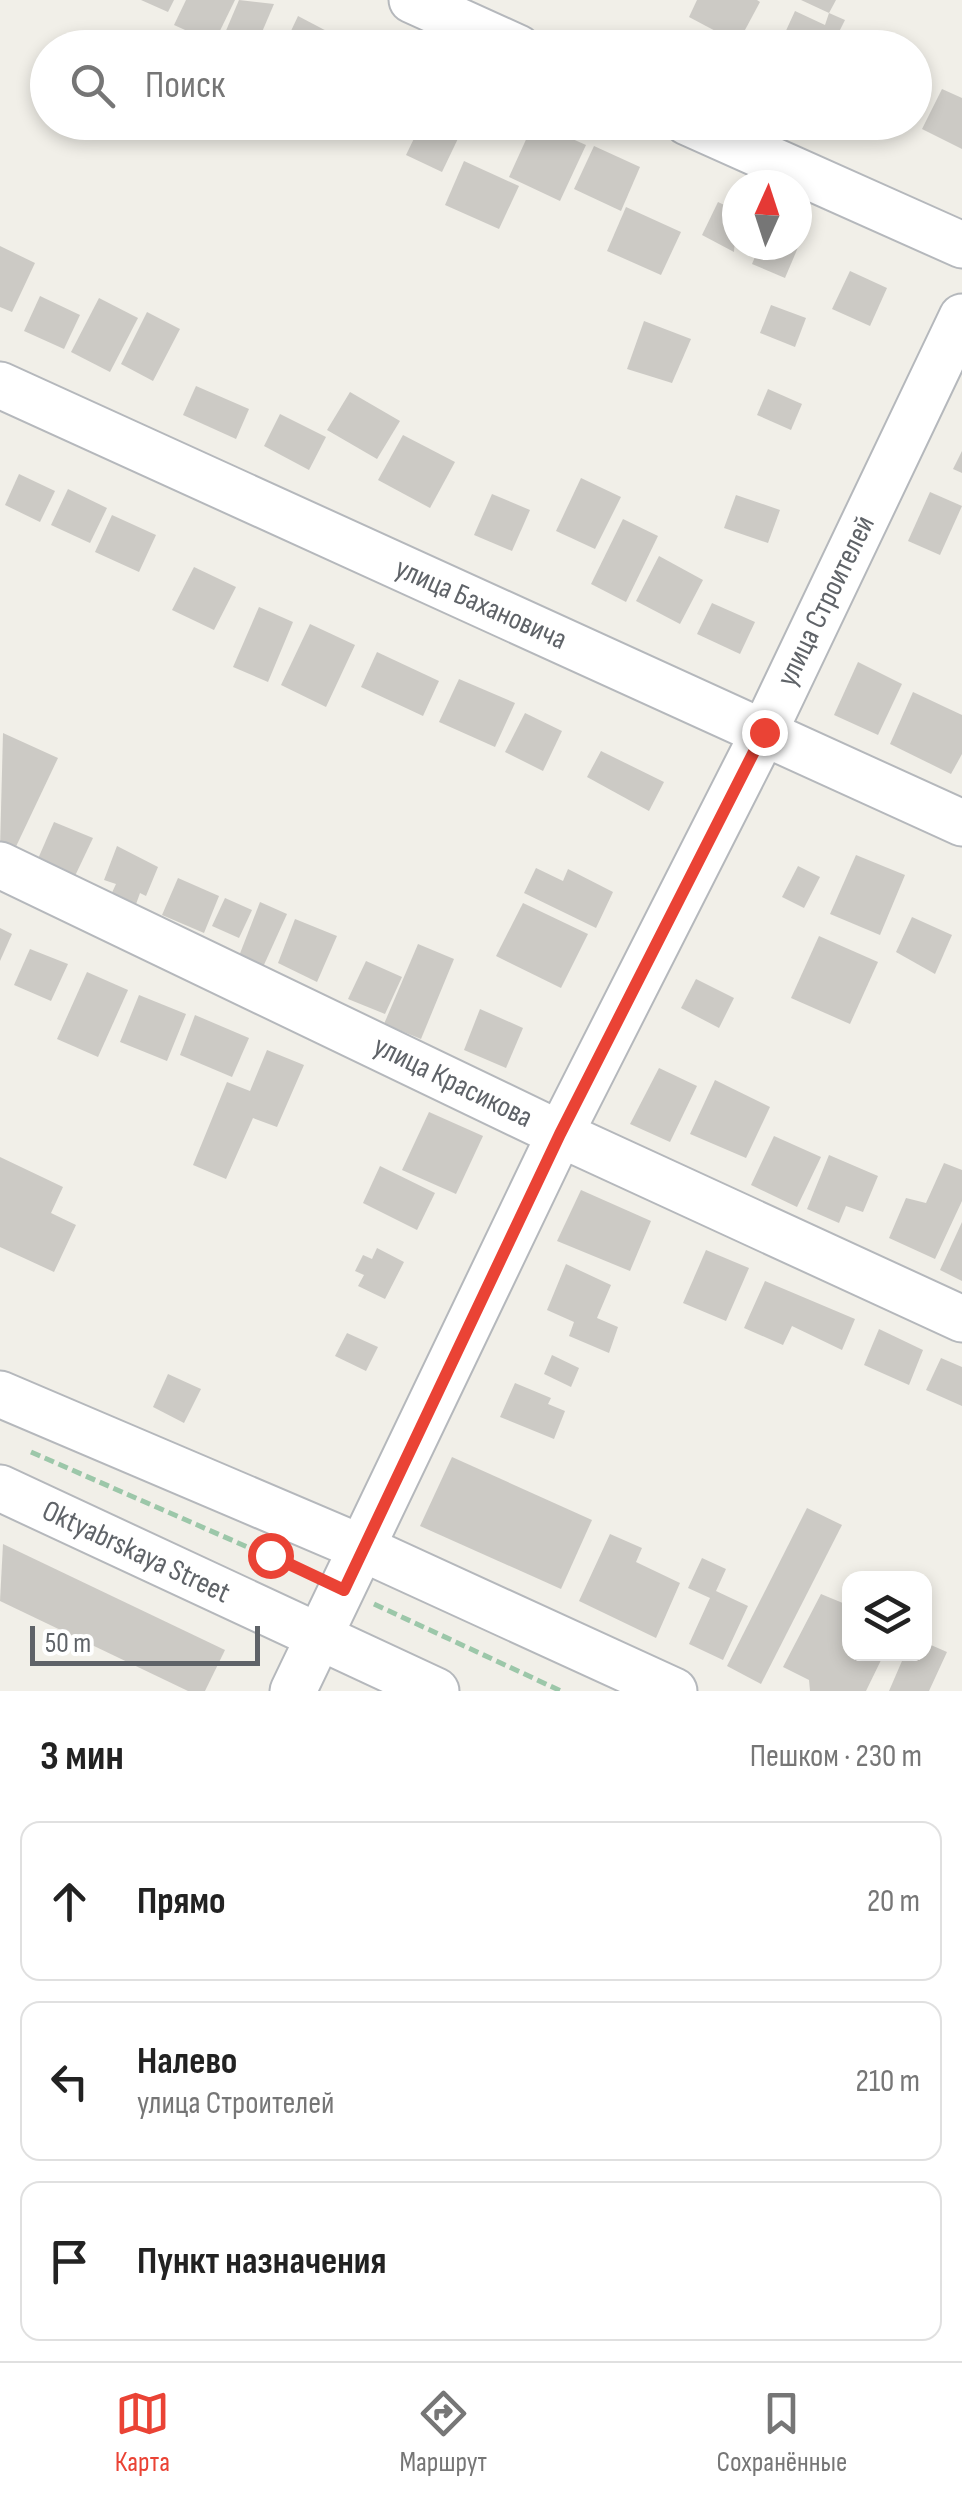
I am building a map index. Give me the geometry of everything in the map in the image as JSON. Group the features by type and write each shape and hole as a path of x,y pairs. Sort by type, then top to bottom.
{"street":[{"path":"412,0 478,30"},
{"path":"727,140 962,245"},
{"name":"улица Строителей","path":"293,1691 560,1134 764,732 962,317"},
{"name":"улица Бахановича","path":"0,385 962,823"},
{"name":"улица Красикова","path":"0,865 560,1134 962,1319"},
{"path":"0,1394 364,1549 674,1691"},
{"name":"Oktyabrskaya Street","path":"0,1488 436,1691"}],"path":[{"path":"18,1446 561,1691"}],"building":[{"path":"141,0 174,0 168,12"},
{"path":"186,0 235,0 220,30 185,30 174,25"},
{"path":"239,0 274,4 263,30 226,30"},
{"path":"697,0 760,2 745,30 714,30 689,17"},
{"path":"801,0 836,0 829,13"},
{"path":"795,11 825,25 829,13 845,20 840,30 786,30"},
{"path":"298,16 325,30 291,30"},
{"path":"942,89 962,98 962,149 932,134 932,109"},
{"path":"413,140 457,140 442,172 406,155"},
{"path":"526,140 575,140 586,145 560,201 509,177"},
{"path":"594,146 640,167 621,211 574,189"},
{"path":"464,161 519,186 499,229 445,205"},
{"path":"718,202 722,204 722,246 702,235"},
{"path":"626,207 681,232 661,275 607,251"},
{"path":"0,246 35,263 12,312 0,307"},
{"path":"754,260 793,260 785,278 752,264"},
{"path":"850,271 887,288 870,326 832,309"},
{"path":"40,296 80,315 64,349 24,331"},
{"path":"99,298 138,318 110,372 71,352"},
{"path":"771,305 806,318 795,347 760,333"},
{"path":"147,312 180,329 153,381 121,364"},
{"path":"644,321 691,339 672,383 627,369"},
{"path":"196,386 249,409 236,439 183,415"},
{"path":"768,389 802,404 791,430 757,415"},
{"path":"350,392 400,421 377,459 327,430"},
{"path":"280,414 326,437 309,470 264,446"},
{"path":"403,435 455,462 430,508 378,480"},
{"path":"962,451 962,473 953,469"},
{"path":"19,474 55,491 40,522 5,505"},
{"path":"581,478 621,497 595,549 556,531"},
{"path":"68,489 107,508 90,543 51,525"},
{"path":"930,492 962,506 940,555 908,541"},
{"path":"492,494 530,510 512,551 474,535"},
{"path":"736,495 780,510 768,543 724,528"},
{"path":"112,515 156,535 139,572 95,552"},
{"path":"623,519 658,536 626,602 591,584"},
{"path":"659,556 703,580 680,624 636,601"},
{"path":"194,567 236,587 214,630 172,610"},
{"path":"712,603 755,622 740,654 697,634"},
{"path":"259,607 293,622 268,682 233,667"},
{"path":"310,624 355,645 326,707 281,685"},
{"path":"377,652 439,681 423,716 361,687"},
{"path":"858,662 902,684 878,735 834,715"},
{"path":"459,679 515,703 495,747 439,722"},
{"path":"913,692 962,715 962,754 951,774 890,744"},
{"path":"525,713 562,731 543,771 505,752"},
{"path":"3,733 58,758 12,855 0,849"},
{"path":"601,751 664,782 649,811 587,777"},
{"path":"54,822 93,838 74,878 37,861"},
{"path":"117,846 158,867 146,896 140,893 135,907 110,897 116,884 104,880"},
{"path":"856,855 905,875 880,935 830,914"},
{"path":"798,866 820,877 804,908 782,897"},
{"path":"536,868 563,881 568,869 613,892 596,928 524,893"},
{"path":"178,878 219,896 204,933 162,915"},
{"path":"225,898 252,910 239,938 212,926"},
{"path":"260,902 287,914 263,967 239,956"},
{"path":"523,903 588,934 561,988 496,956"},
{"path":"912,917 952,935 935,974 896,952"},
{"path":"295,919 337,936 317,982 278,963"},
{"path":"0,928 12,934 0,961"},
{"path":"819,936 878,962 850,1024 791,998"},
{"path":"418,944 454,959 421,1039 384,1024"},
{"path":"30,949 68,964 51,1001 14,985"},
{"path":"366,961 402,977 385,1014 348,999"},
{"path":"87,972 128,990 98,1057 57,1039"},
{"path":"696,979 734,998 719,1028 681,1008"},
{"path":"139,995 186,1014 167,1061 120,1042"},
{"path":"480,1009 523,1028 506,1068 464,1050"},
{"path":"195,1015 249,1038 232,1077 180,1055"},
{"path":"267,1050 304,1065 277,1127 253,1118 226,1179 193,1165 227,1082 250,1091"},
{"path":"659,1068 697,1086 670,1142 630,1124"},
{"path":"715,1080 770,1107 746,1158 690,1134"},
{"path":"429,1112 483,1136 456,1194 402,1170"},
{"path":"774,1136 821,1157 797,1207 751,1185"},
{"path":"829,1155 878,1176 863,1212 846,1206 839,1223 807,1209"},
{"path":"0,1157 63,1187 51,1213 76,1225 54,1272 0,1247"},
{"path":"944,1163 962,1170 962,1201 935,1259 889,1238 906,1198 926,1203"},
{"path":"380,1166 435,1193 417,1230 363,1203"},
{"path":"581,1190 651,1221 630,1271 557,1241"},
{"path":"962,1222 962,1281 940,1270"},
{"path":"377,1248 404,1262 385,1299 358,1286 364,1275 355,1271 363,1255 372,1259"},
{"path":"706,1250 749,1268 726,1321 683,1303"},
{"path":"566,1264 611,1285 597,1318 618,1327 609,1353 569,1336 574,1322 547,1310"},
{"path":"765,1281 855,1319 842,1350 792,1326 783,1345 744,1328"},
{"path":"879,1329 923,1350 909,1385 864,1365"},
{"path":"347,1333 378,1347 366,1371 335,1356"},
{"path":"552,1355 579,1368 571,1387 544,1374"},
{"path":"941,1358 962,1367 962,1406 926,1390"},
{"path":"168,1374 201,1389 184,1423 153,1407"},
{"path":"515,1383 551,1398 548,1404 565,1411 554,1439 500,1417"},
{"path":"452,1457 592,1520 561,1589 420,1526"},
{"path":"807,1508 842,1525 761,1684 727,1666"},
{"path":"610,1534 642,1548 636,1562 680,1583 656,1638 579,1601"},
{"path":"3,1544 225,1650 205,1691 188,1691 0,1601"},
{"path":"702,1558 726,1569 716,1591 748,1606 723,1660 689,1644 710,1598 688,1588"},
{"path":"821,1594 842,1603 842,1661 881,1661 866,1691 810,1691 809,1680 783,1667"},
{"path":"932,1645 947,1652 929,1691 889,1691 902,1661 932,1661"}],"route":[{"path":"270,1555 344,1590 560,1134 764,732"}]}
